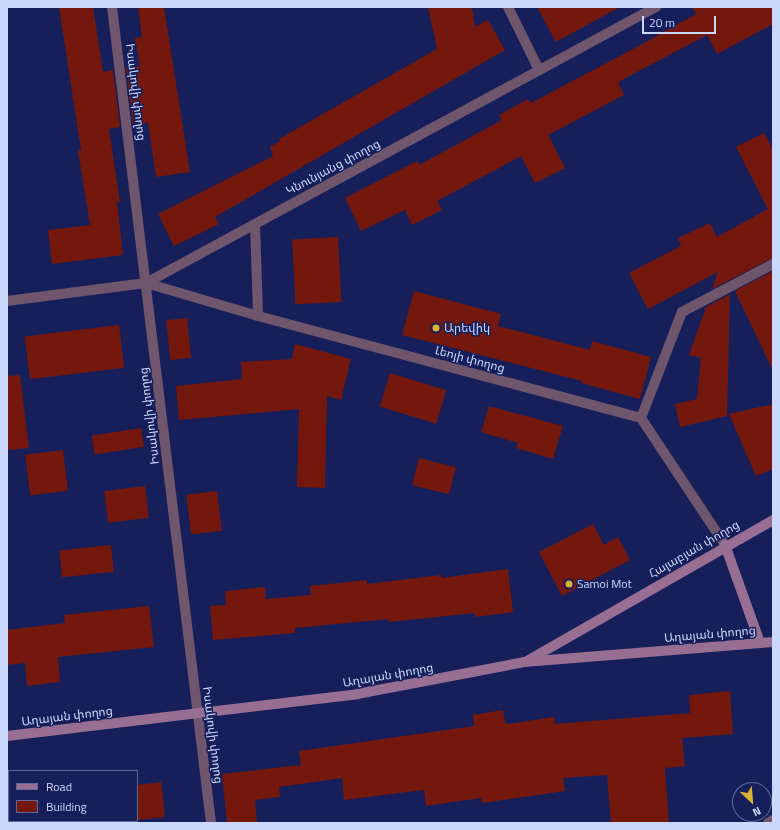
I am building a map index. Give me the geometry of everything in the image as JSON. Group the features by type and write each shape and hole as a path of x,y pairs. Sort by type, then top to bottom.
{"main road":[{"name":"Հալաբյան փողոց","path":"524,662 725,545 773,520"},
{"path":"725,545 760,643"},
{"name":"Աղայան փողոց","path":"7,736 357,694 524,662 773,642"}],"street":[{"name":"Իսակովի փողոց","path":"112,7 196,713 211,823"},
{"path":"508,7 539,70"},
{"name":"Կնունյանց փողոց","path":"7,302 146,283 656,7"},
{"path":"255,224 258,316"},
{"path":"725,545 641,418 682,312 773,264"},
{"name":"Լեոյի փողոց","path":"146,283 258,316 641,418"},
{"path":"768,823 773,820"}],"building":[{"path":"59,7 93,7 103,72 113,70 120,127 109,129 120,202 117,202 123,255 52,264 48,230 90,225 78,151 81,150"},
{"path":"138,7 164,7 190,172 156,177 148,123 133,125 126,68 140,66 135,38 142,37"},
{"path":"428,7 472,7 475,27 488,20 505,50 215,217 219,224 174,246 158,214 273,156 270,147 280,141 279,139 437,49"},
{"path":"537,7 620,7 556,42"},
{"path":"692,7 773,7 773,24 717,54 707,35 618,82 624,95 548,135 565,168 535,183 521,156 437,201 442,210 412,225 405,210 361,231 345,198 417,161 419,165 502,120 499,115 528,99 531,103 635,48 696,14"},
{"path":"764,133 773,150 773,258 712,289 718,272 648,309 629,273 681,246 678,238 710,223 717,237 768,209 736,147"},
{"path":"338,237 341,302 295,304 292,239"},
{"path":"773,271 773,371 735,291"},
{"path":"414,291 501,314 498,326 590,350 592,341 651,357 640,399 581,383 582,381 402,335"},
{"path":"730,294 727,416 680,427 675,404 697,399 701,358 689,355 706,307"},
{"path":"187,318 191,358 170,360 166,320"},
{"path":"119,325 124,368 30,379 25,337"},
{"path":"295,344 351,359 341,400 327,396 325,488 297,487 299,409 179,420 176,386 242,379 241,362 292,359"},
{"path":"390,373 446,390 436,424 380,406"},
{"path":"20,375 29,448 7,450 7,376"},
{"path":"773,404 773,469 756,476 729,414"},
{"path":"489,406 563,426 553,459 516,448 518,443 481,432"},
{"path":"141,428 144,447 95,455 92,436"},
{"path":"63,450 68,491 30,495 25,455"},
{"path":"419,458 456,467 449,494 412,485"},
{"path":"145,486 149,518 108,523 104,491"},
{"path":"217,491 222,531 191,534 186,495"},
{"path":"593,524 604,545 618,537 630,560 562,596 539,552"},
{"path":"111,545 114,572 62,577 59,550"},
{"path":"508,569 513,612 475,617 475,613 389,622 388,619 295,628 295,633 213,640 210,606 226,605 225,591 265,587 266,599 311,595 310,586 367,580 367,584 441,575 441,578"},
{"path":"149,606 154,647 58,657 60,682 27,686 25,663 7,665 7,630 65,623 64,615"},
{"path":"730,691 733,734 682,738 685,766 665,768 669,823 611,823 607,775 563,778 565,791 482,803 481,798 426,806 424,790 344,800 342,778 279,787 280,797 255,800 257,823 227,823 222,774 301,765 299,751 474,726 473,715 503,710 505,723 509,724 554,717 555,724 690,713 689,695"},
{"path":"161,782 165,817 138,820 138,785"}],"place":[{"name":"Արեվիկ","path":"436,328"},
{"name":"Samoi Mot","path":"569,584"}]}
